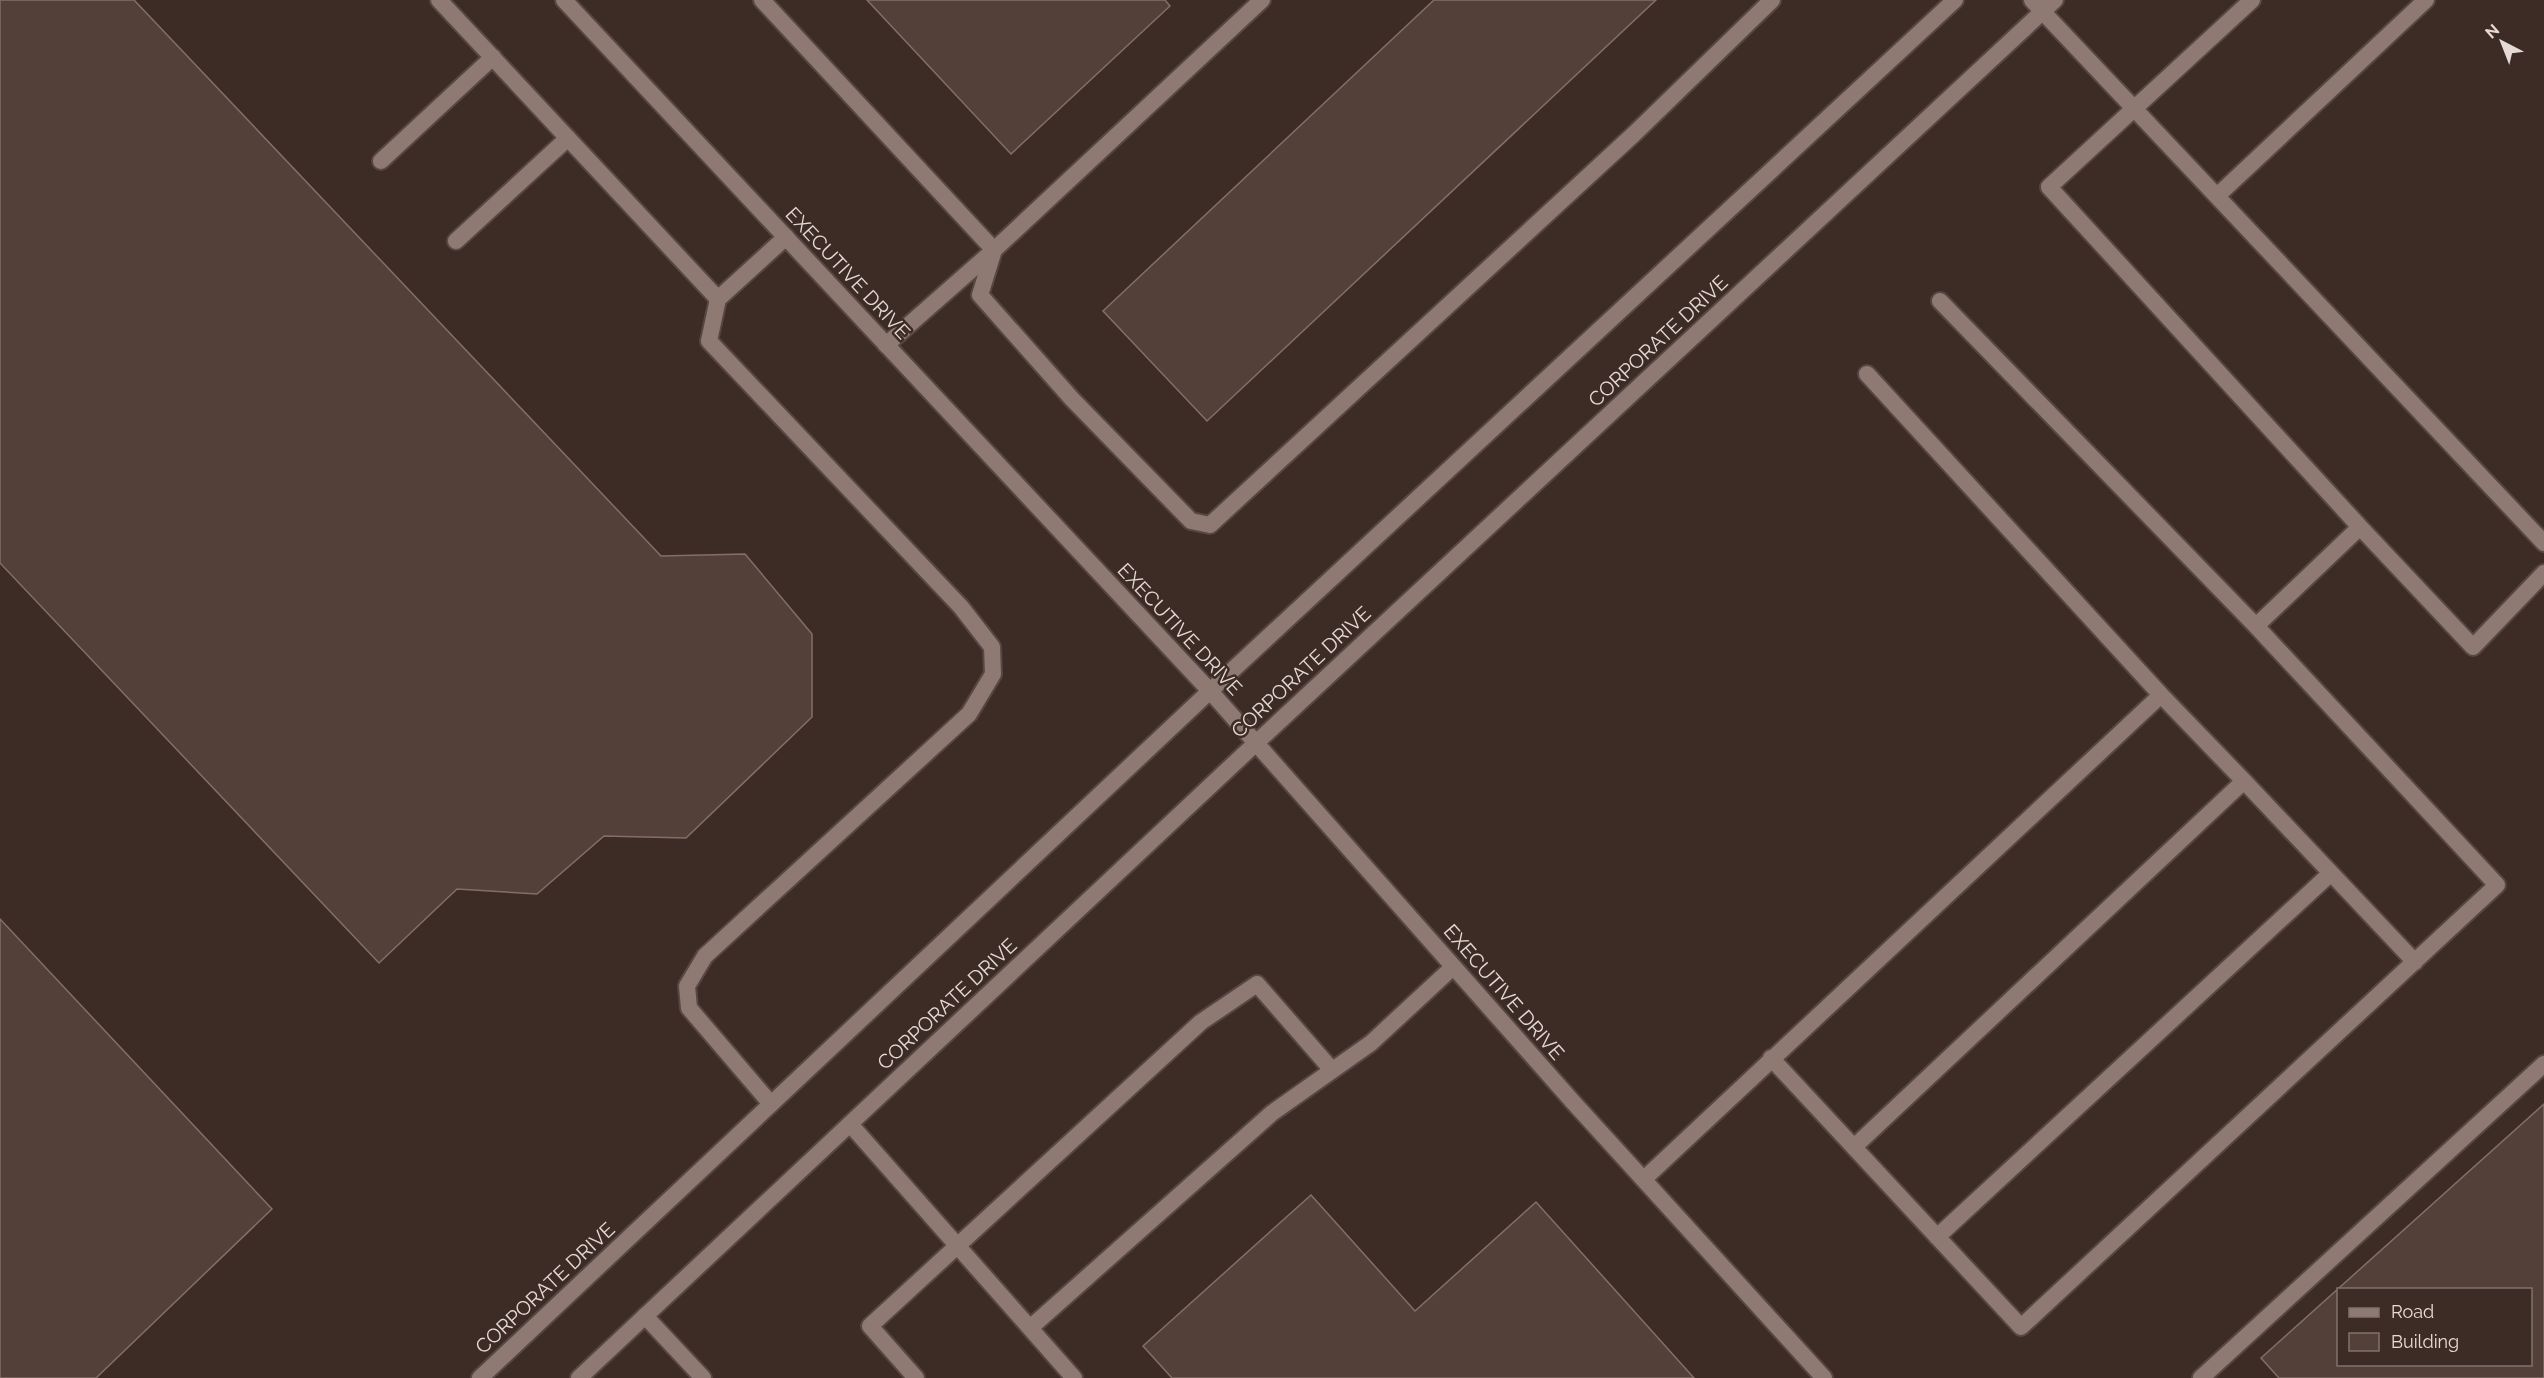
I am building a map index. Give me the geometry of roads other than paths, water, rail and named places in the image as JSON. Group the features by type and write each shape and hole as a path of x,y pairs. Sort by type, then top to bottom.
{"street":[{"path":"439,0 718,299"},
{"name":"EXECUTIVE DRIVE","path":"564,0 1210,692 1824,1378"},
{"path":"762,0 994,250"},
{"path":"886,345 994,250 1262,0"},
{"path":"994,250 980,295 1072,399 1191,520 1210,525 1634,134 1772,0"},
{"name":"CORPORATE DRIVE","path":"480,1378 1210,692 1955,0"},
{"name":"CORPORATE DRIVE","path":"579,1378 2037,6 2055,0"},
{"path":"2252,0 2049,187 2473,647 2544,573"},
{"path":"2217,196 2426,0"},
{"path":"2037,6 2544,543"},
{"path":"381,160 493,57"},
{"path":"456,241 568,138"},
{"path":"771,1104 689,1008 687,986 705,956 969,714 993,674 992,647 961,607 709,341 718,299 786,237"},
{"path":"1771,1058 2021,1327 2497,885 2256,626 1940,302"},
{"path":"1867,374 2161,695 2415,962"},
{"path":"2256,626 2360,527"},
{"path":"1644,1179 2161,695"},
{"path":"1854,1147 2244,781"},
{"path":"1937,1237 2331,873"},
{"path":"1030,1328 1272,1113 1371,1043 1454,967"},
{"path":"916,1378 870,1326 1201,1022 1257,984 1332,1070"},
{"path":"2201,1378 2544,1064"},
{"path":"850,1124 1074,1378"},
{"path":"645,1316 703,1378"}]}
